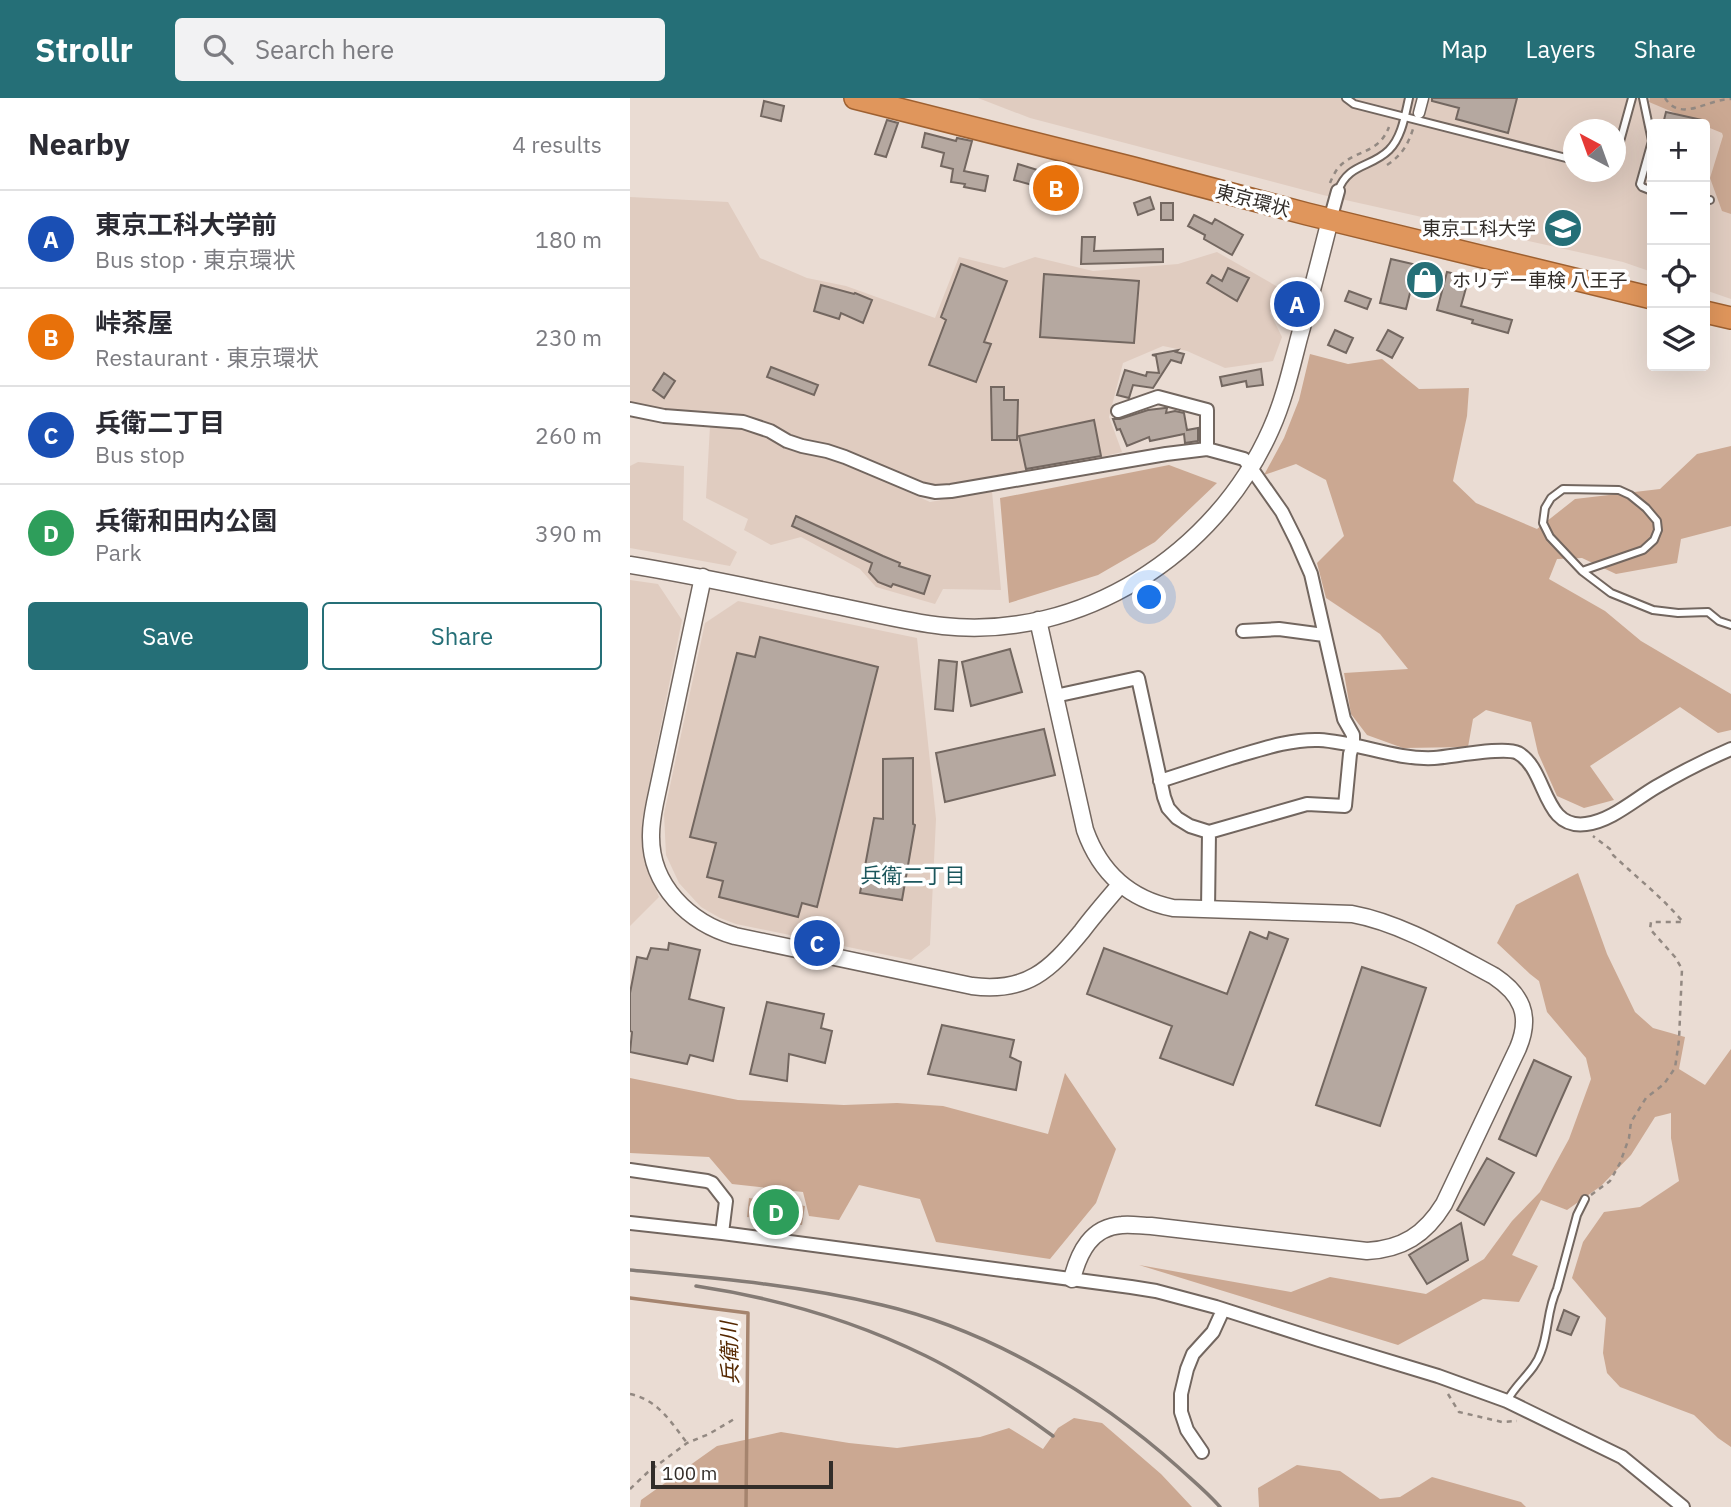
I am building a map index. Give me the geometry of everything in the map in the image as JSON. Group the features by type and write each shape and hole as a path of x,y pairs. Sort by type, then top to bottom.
{"highway":[{"name":"東京環状","path":"855,98 1330,220 1647,297"},
{"path":"1710,313 1731,318"}],"street":[{"path":"1419,113 1423,98"},
{"path":"630,565 944,626 989,626 1038,620 1116,593 1152,572 1186,546 1220,511 1251,467 1272,428 1284,395 1338,191"},
{"path":"1118,411 1158,397 1207,410 1207,449"},
{"path":"630,409 664,416 743,422 771,431 794,443 845,457 921,489 935,492 1207,449 1244,459 1282,512 1311,574 1344,719 1353,735 1345,806 1307,804 1209,832 1190,826 1168,808 1138,678 1055,696"},
{"path":"703,578 655,803 651,835 654,861 659,875 676,899 696,918 720,932 735,936 972,986 1002,988 1028,980 1050,967 1120,884"},
{"path":"1038,620 1085,830 1094,852 1120,884 1142,897 1173,908 1352,914 1378,919 1494,975 1512,990 1520,1002 1525,1020 1522,1038 1444,1204 1432,1222 1405,1243 1367,1251 1151,1226 1118,1225 1087,1243 1076,1261 1072,1279"},
{"path":"1243,631 1279,629 1324,635"},
{"path":"1160,781 1274,745 1317,740 1353,744 1420,758 1504,750 1516,752 1530,764 1555,814 1573,824 1586,824 1613,814 1676,776 1731,749"},
{"path":"1208,910 1209,832"},
{"path":"630,1170 712,1183 726,1201 722,1233"},
{"path":"630,1223 1156,1291 1438,1376 1507,1401 1622,1457 1682,1507"},
{"path":"1202,1452 1187,1430 1181,1412 1181,1394 1186,1369 1193,1354 1213,1332 1223,1310"}],"lane":[{"path":"1346,98 1354,104 1563,157"},
{"path":"1338,191 1347,174 1390,149 1399,135 1409,98"},
{"path":"1626,119 1632,98"},
{"path":"1643,98 1652,141 1640,184 1647,189"},
{"path":"1582,571 1643,550 1654,540 1658,530 1657,521 1630,495 1619,490 1563,489 1545,508 1543,523 1550,537 1582,571 1611,593 1653,610 1708,612 1719,621 1731,625"},
{"path":"1507,1401 1542,1351 1552,1298 1557,1289 1577,1215 1585,1199"}],"path":[{"path":"1665,98 1672,107 1684,110 1721,99 1731,99"},
{"path":"1585,1199 1610,1181 1625,1150 1631,1122 1646,1098 1664,1084 1675,1068 1682,969 1650,929 1651,922 1683,922 1666,902 1613,855 1610,849 1586,831 1586,824"},
{"path":"1438,1376 1459,1412 1502,1422 1537,1415"},
{"path":"630,1394 643,1397 665,1414 687,1443"},
{"path":"630,1489 687,1443 736,1418"}],"shaded area":[{"name":"東京工科大学","path":"978,98 1731,98 1731,299 1710,292 1710,119 1647,119 1647,270 1623,262 1323,195 1030,118"},
{"path":"1650,98 1731,98 1731,214 1722,211 1710,178 1722,133 1710,128 1710,119 1689,119 1649,102"},
{"path":"630,197 728,202 760,258 807,278 846,286 935,318 959,257 1004,268 1035,257 1093,271 1178,264 1217,252 1278,287 1270,313 1282,337 1273,361 1225,368 1187,351 1163,346 1123,363 1109,417 1122,452 1022,475 935,488 820,443 793,439 749,419 644,408 630,402"},
{"path":"1310,354 1348,364 1382,359 1419,389 1469,388 1467,416 1453,481 1476,503 1537,529 1575,499 1660,489 1697,454 1731,446 1731,526 1681,539 1677,563 1616,574 1582,558 1557,559 1549,579 1605,611 1641,641 1731,694 1731,730 1718,733 1680,707 1590,766 1614,800 1584,808 1557,796 1538,753 1531,722 1486,710 1473,719 1468,747 1403,748 1367,735 1351,714 1344,673 1408,669 1380,634 1326,598 1317,563 1344,536 1326,480 1296,464 1264,475 1284,438 1299,400"},
{"path":"710,426 748,429 792,451 825,458 864,472 930,502 992,491 1001,590 943,589 935,604 876,587 860,569 801,537 771,545 744,530 748,519 706,498"},
{"path":"638,462 684,466 683,520 737,552 730,566 630,548 630,466"},
{"path":"1169,465 1217,483 1155,542 1098,575 1009,603 1000,498"},
{"path":"630,580 658,584 682,620 642,820 643,848 659,897 630,926"},
{"path":"738,601 917,638 936,819 930,945 911,960 736,924 701,907 679,883 666,855 664,814 705,623"},
{"path":"1578,873 1607,954 1635,1012 1653,1028 1685,1037 1679,1069 1705,1085 1731,1049 1731,1447 1694,1415 1620,1387 1607,1373 1603,1353 1606,1318 1572,1278 1583,1242 1604,1212 1640,1207 1679,1181 1671,1138 1671,1113 1655,1117 1631,1155 1601,1186 1567,1210 1541,1200 1512,1255 1538,1266 1519,1302 1483,1299 1398,1345 1139,1265 1291,1292 1330,1277 1426,1294 1484,1259 1512,1221 1540,1192 1569,1139 1591,1079 1586,1058 1547,1012 1539,981 1497,943 1516,905"},
{"path":"1065,1073 1116,1149 1096,1203 1050,1259 936,1242 920,1199 859,1185 839,1220 809,1216 803,1192 732,1184 709,1157 630,1153 630,1078 738,1100 943,1106 1048,1134"},
{"path":"749,1198 805,1206 802,1225 747,1217"},
{"path":"1074,1418 1102,1423 1161,1474 1192,1507 640,1507 641,1500 717,1446 781,1432 897,1448 980,1437 1009,1428 1043,1449 1058,1428"},
{"path":"1297,1465 1340,1471 1380,1499 1400,1497 1432,1477 1521,1502 1526,1507 1259,1507 1258,1488"}],"building":[{"path":"1432,98 1517,98 1508,133 1456,119 1459,108 1432,101"},
{"path":"764,101 784,106 781,121 761,116"},
{"path":"1666,112 1698,119 1664,119"},
{"path":"887,120 898,123 886,157 875,154"},
{"path":"925,133 956,141 957,138 972,141 964,171 988,176 985,191 951,182 953,169 941,166 944,153 922,147"},
{"path":"1018,164 1068,181 1063,199 1041,193 1043,188 1014,180"},
{"path":"1150,197 1154,209 1138,215 1134,203"},
{"path":"1161,203 1173,203 1173,220 1161,220"},
{"path":"1194,215 1212,224 1215,219 1243,235 1232,255 1188,226"},
{"path":"1082,237 1095,237 1094,251 1163,249 1163,262 1081,264"},
{"path":"1391,259 1417,265 1406,309 1380,303"},
{"path":"961,264 1007,281 984,342 991,344 976,382 929,365 946,320 941,317"},
{"path":"1228,268 1249,278 1237,301 1207,283 1212,275 1222,281"},
{"path":"1447,272 1469,277 1461,306 1512,320 1508,333 1437,310"},
{"path":"1044,274 1139,281 1134,343 1040,337"},
{"path":"821,285 872,300 863,323 841,313 839,319 814,311"},
{"path":"1349,291 1371,299 1367,309 1345,301"},
{"path":"1335,330 1353,338 1346,353 1328,345"},
{"path":"1388,330 1403,338 1392,358 1377,350"},
{"path":"1178,350 1176,352 1184,354 1181,363 1171,360 1153,388 1133,385 1129,398 1117,395 1125,370 1146,376 1147,372 1159,373 1156,356 1152,355"},
{"path":"771,367 818,385 814,395 767,377"},
{"path":"1261,369 1263,385 1247,387 1246,381 1222,386 1220,377"},
{"path":"664,373 675,381 664,398 653,390"},
{"path":"991,387 1004,387 1004,400 1018,400 1017,440 992,440"},
{"path":"1167,408 1166,413 1184,413 1187,430 1198,428 1198,441 1185,443 1184,434 1150,441 1149,437 1127,446 1113,419"},
{"path":"1094,420 1101,456 1026,469 1019,436"},
{"path":"796,516 900,563 899,566 930,576 924,594 878,582 869,572 872,563 792,526"},
{"path":"760,637 878,667 817,907 802,903 798,917 719,897 723,881 707,877 716,843 690,837 737,653 755,657"},
{"path":"1010,649 1022,692 971,706 962,662"},
{"path":"939,660 957,662 953,711 935,709"},
{"path":"1044,729 1055,775 945,802 936,753"},
{"path":"913,758 915,825 902,900 860,893 874,818 883,819 883,759"},
{"path":"1250,932 1267,939 1269,932 1288,939 1233,1085 1160,1058 1172,1026 1087,994 1104,948 1227,994"},
{"path":"669,943 700,950 689,999 724,1008 713,1061 690,1055 687,1064 630,1052 630,993 637,957 647,959 651,948 668,950"},
{"path":"1362,967 1426,988 1380,1126 1316,1105"},
{"path":"767,1002 824,1014 821,1028 832,1031 825,1063 789,1054 787,1081 750,1074"},
{"path":"942,1025 1014,1040 1010,1057 1021,1062 1016,1090 928,1074"},
{"path":"1534,1060 1571,1077 1536,1156 1499,1139"},
{"path":"1487,1158 1514,1173 1484,1225 1457,1210"},
{"path":"1461,1223 1468,1260 1427,1284 1409,1255"},
{"path":"1564,1310 1579,1317 1571,1335 1557,1330"}],"waterway":[{"name":"兵衛川","path":"630,1298 748,1313 746,1507"}],"railway":[{"path":"630,1270 820,1292 882,1305 962,1331 1040,1368 1077,1390 1146,1440 1220,1507"},
{"path":"696,1286 814,1312 898,1343 975,1383 1053,1436"}],"place":[{"name":"峠茶屋","path":"1056,188"},
{"name":"東京工科大学","path":"1563,228"},
{"name":"ホリデー車検 八王子","path":"1425,280"},
{"name":"東京工科大学前","path":"1297,304"},
{"name":"兵衛二丁目","path":"817,943"},
{"name":"兵衛和田内公園","path":"776,1212"}],"district":[{"name":"兵衛二丁目","path":"913,876"}]}
